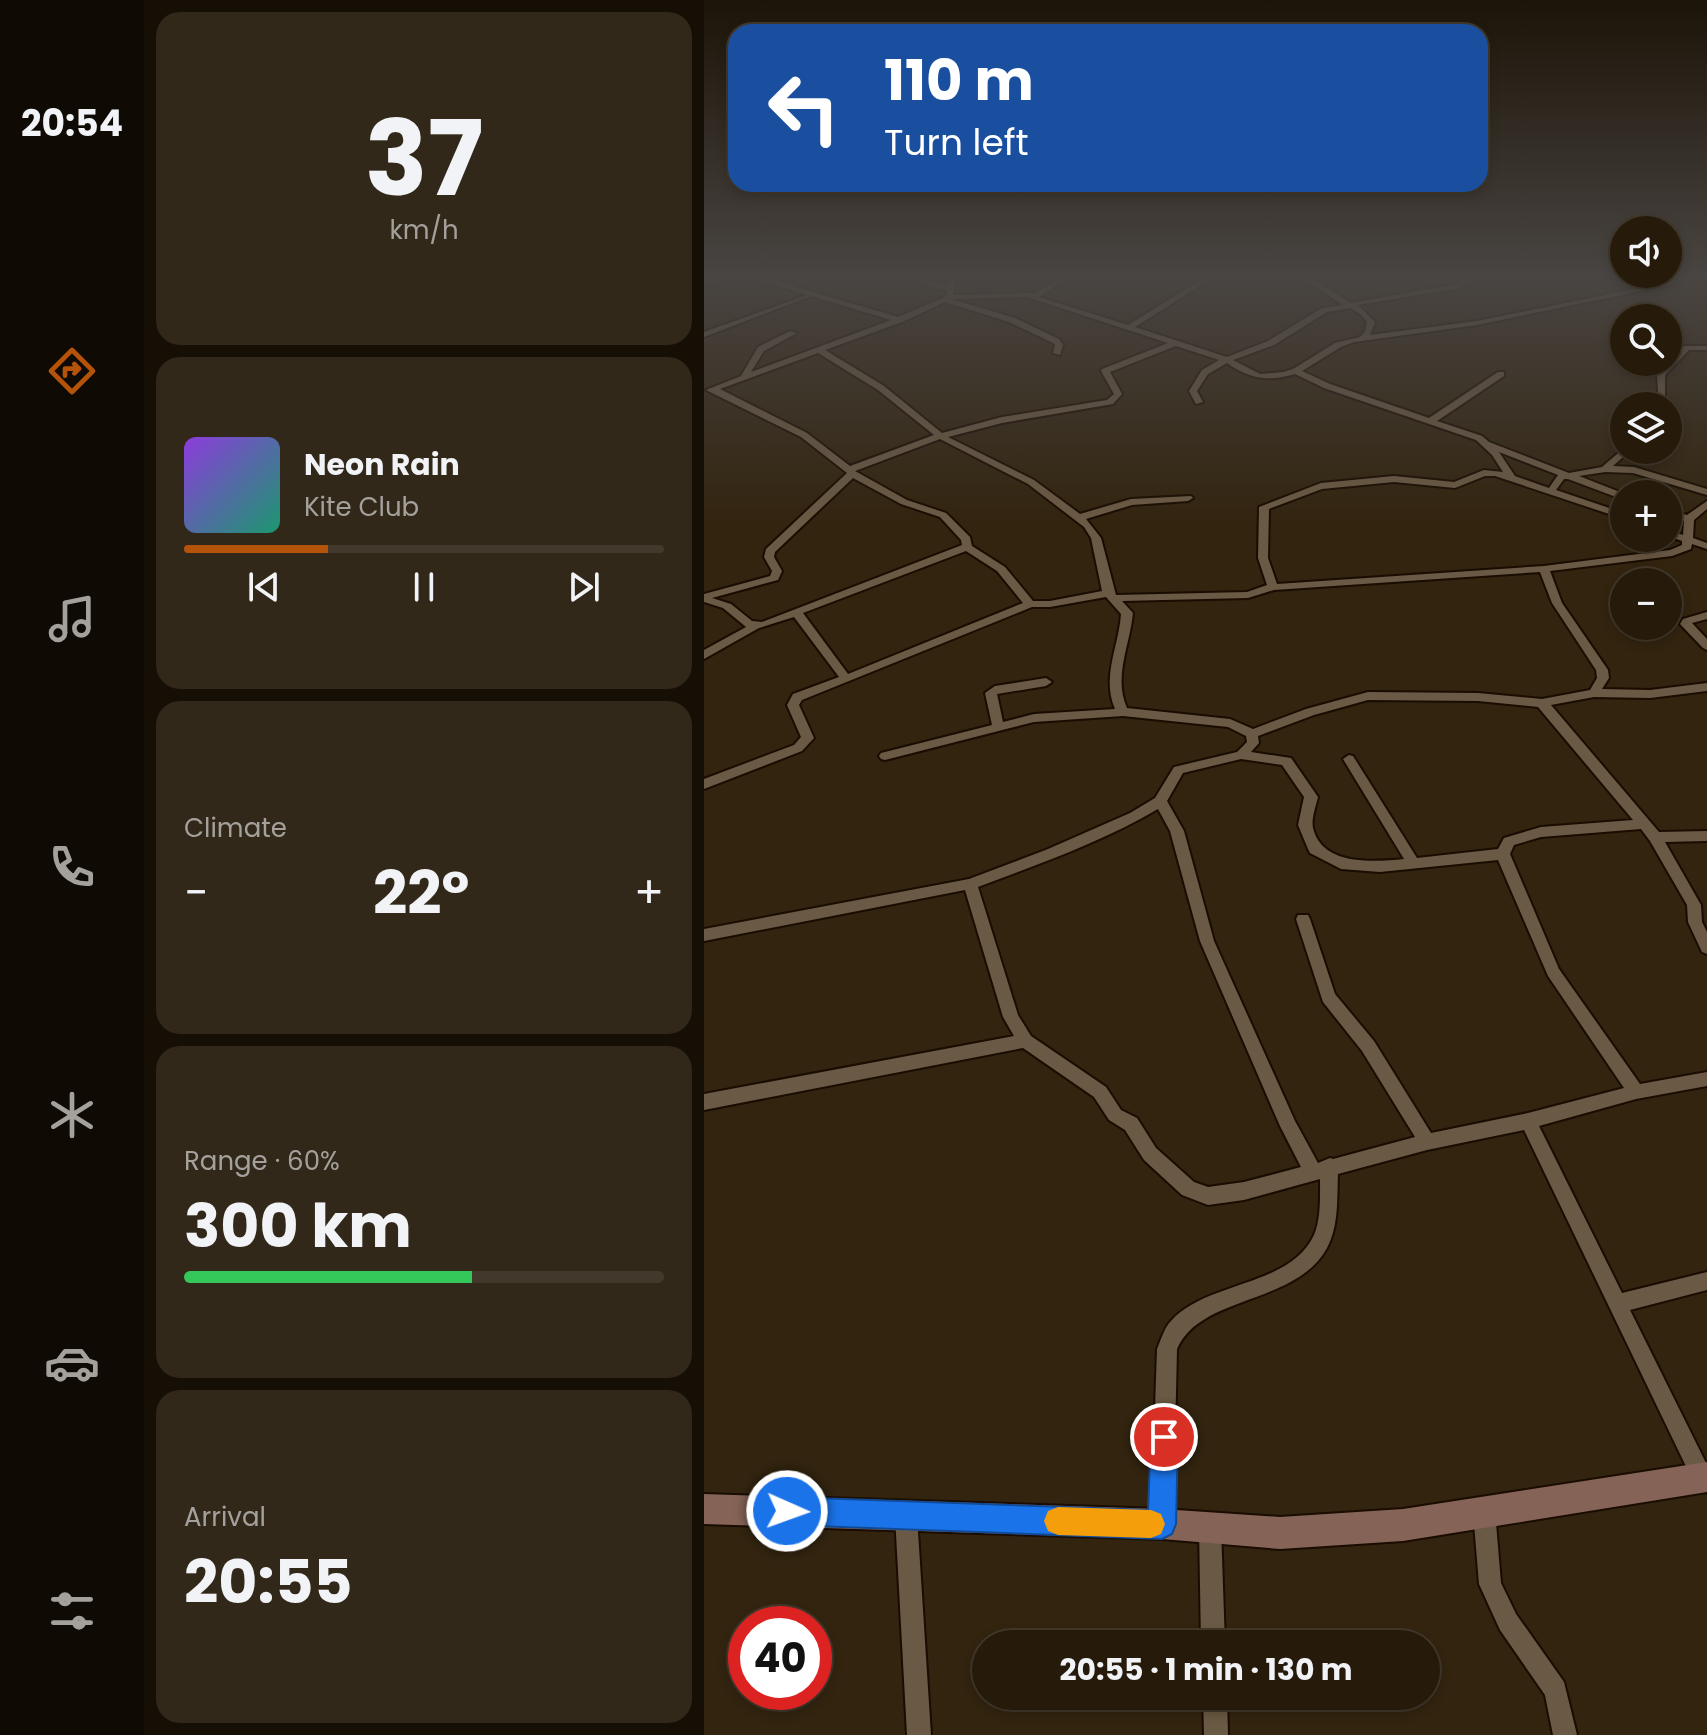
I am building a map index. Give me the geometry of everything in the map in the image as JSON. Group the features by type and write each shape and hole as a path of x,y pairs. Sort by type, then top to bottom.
{"street":[{"path":"745,375 754,360"},
{"path":"708,390 787,360"},
{"path":"835,360 881,388 940,436 1031,482 1088,525 1096,538 1112,596 1127,613 1127,627 1115,660 1115,699 1123,712"},
{"path":"704,598 774,578 777,571 769,557 770,551 850,471 940,436 1052,410 1110,402 1118,394 1105,371 1133,360"},
{"path":"1199,402 1193,391 1205,372 1228,360 1261,379 1273,379 1296,371 1314,360"},
{"path":"1662,392 1661,375 1675,360"},
{"path":"1296,371 1327,386 1479,438 1513,480"},
{"path":"1431,421 1501,374"},
{"path":"708,390 804,435 850,471 904,502 943,515 966,539 967,547 1001,569 1030,604"},
{"path":"1485,443 1610,491"},
{"path":"1605,469 1611,464"},
{"path":"1551,491 1561,477 1605,469 1634,470 1707,492"},
{"path":"1273,587 1261,542 1264,507 1321,486 1394,479 1455,485 1484,473 1496,473 1610,511"},
{"path":"1079,518 1138,501 1188,498"},
{"path":"704,784 798,748 808,738 793,705 797,697 1030,604 1112,596 1248,595 1273,587 1544,569 1672,553 1687,547 1689,519 1707,504"},
{"path":"1682,517 1689,519"},
{"path":"1682,538 1707,546"},
{"path":"704,655 755,626 798,614 850,590 967,547"},
{"path":"1544,569 1557,603 1602,670 1603,678 1594,693"},
{"path":"704,598 727,606 755,626"},
{"path":"798,614 846,679"},
{"path":"1707,615 1686,624 1707,646"},
{"path":"998,726 991,693 1046,682"},
{"path":"885,756 1034,718 1123,712 1230,723 1252,734 1310,712 1368,696 1478,697 1542,703 1594,693 1650,694 1707,687"},
{"path":"1542,703 1650,831 1694,905 1695,922 1707,948"},
{"path":"1241,755 1253,743 1252,734"},
{"path":"704,935 970,884 1053,853 1135,816 1160,801 1179,770 1241,755 1286,761 1311,797 1305,825 1315,849 1346,865 1414,864 1451,857 1503,854"},
{"path":"1349,759 1414,864"},
{"path":"1160,801 1177,831 1207,941 1289,1126 1322,1170 1324,1232 1310,1256 1289,1272 1177,1328 1167,1349 1162,1524"},
{"path":"1636,1092 1553,972 1503,854 1509,842 1541,832 1650,831 1707,836"},
{"path":"970,884 1011,1017 1025,1041 1100,1092 1115,1115 1131,1124 1150,1154 1188,1189 1208,1196 1244,1191 1427,1142 1528,1121 1636,1092 1707,1079"},
{"path":"1303,919 1328,997 1368,1046 1427,1142"},
{"path":"704,1102 1025,1041"},
{"path":"704,1509 1162,1524 1280,1533 1403,1525 1704,1477 1528,1121"},
{"path":"1618,1304 1707,1281"},
{"path":"1484,1511 1490,1584 1508,1622 1556,1690 1565,1735"},
{"path":"906,1516 919,1735"},
{"path":"1210,1528 1213,1630"},
{"path":"1215,1710 1216,1735"}],"slow traffic":[{"path":"1058,1521 1151,1524"}],"route":[{"path":"787,1511 1162,1524 1164,1437"}]}
